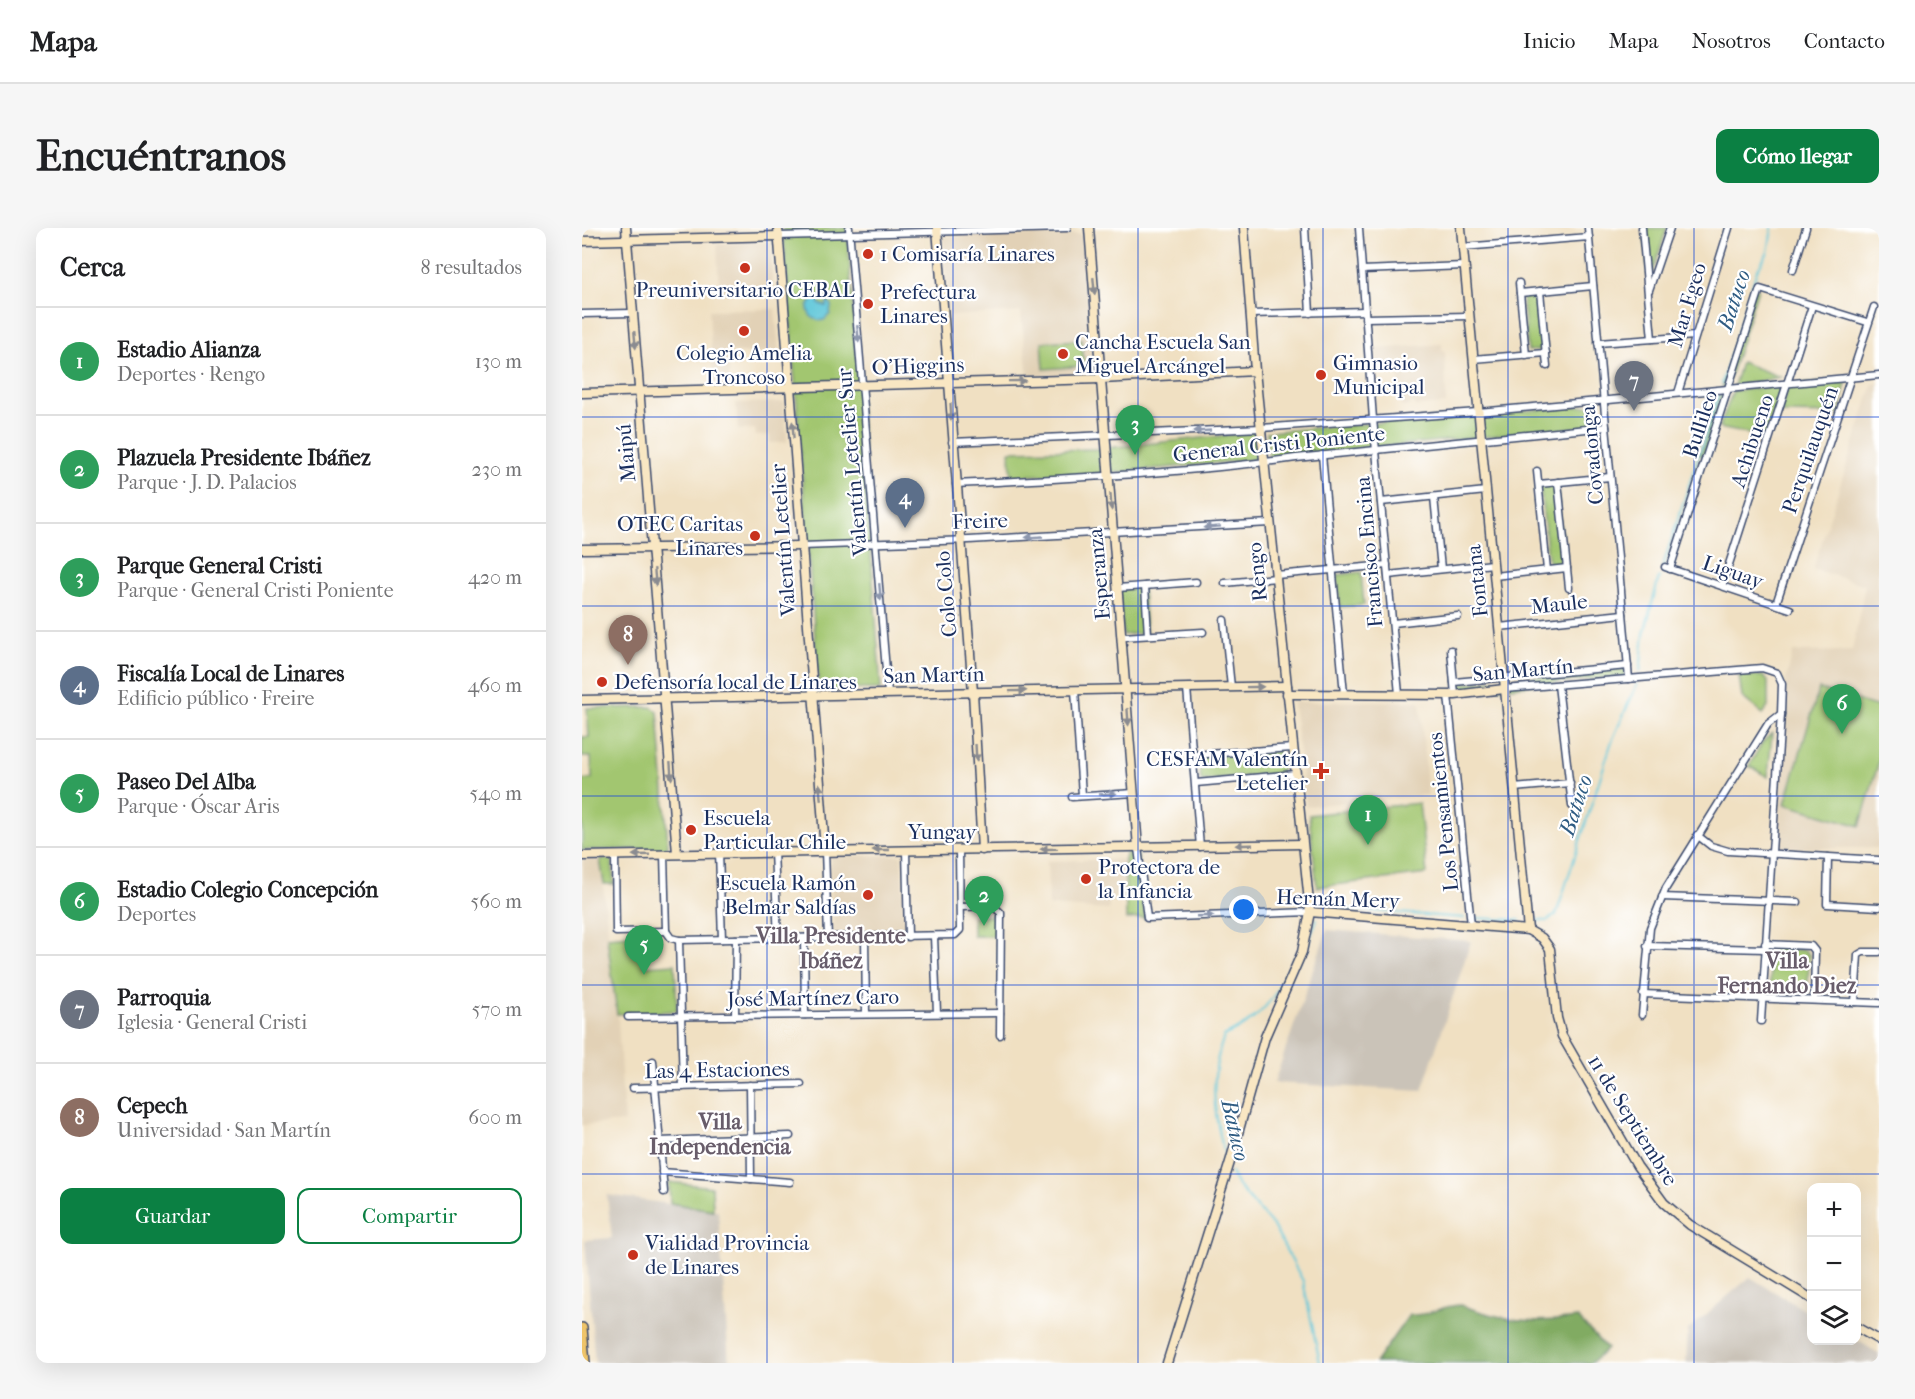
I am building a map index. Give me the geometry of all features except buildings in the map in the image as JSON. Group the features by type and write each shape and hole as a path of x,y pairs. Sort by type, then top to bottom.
{"main road":[{"name":"Maipú","path":"626,228 677,853"},
{"name":"Esperanza","path":"1089,228 1138,848"},
{"name":"Rengo","path":"1167,1363 1230,1162 1265,1037 1302,952 1310,912 1255,371 1244,228"},
{"name":"Fontana","path":"1461,228 1528,930"},
{"name":"Colo Colo","path":"937,230 973,692 982,850"},
{"path":"582,241 779,232"},
{"name":"Valentín Letelier","path":"779,232 825,850"},
{"name":"O'Higgins","path":"582,393 1101,379 1255,371"},
{"name":"Freire","path":"582,549 801,546"},
{"name":"San Martín","path":"582,700 1231,687 1344,694 1452,695 1504,689"},
{"name":"Yungay","path":"582,856 825,850 982,850 1302,844"},
{"name":"Hernán Mery","path":"1310,912 1528,930"},
{"name":"11 de Septiembre","path":"1528,930 1542,938 1550,949 1557,1018 1562,1036 1656,1194 1690,1225 1807,1296"},
{"path":"582,1328 585,1363"},
{"path":"1861,1329 1879,1340"}],"street":[{"path":"779,232 1067,228"},
{"path":"1305,228 1310,313"},
{"name":"Francisco Encina","path":"1359,228 1373,419 1399,694"},
{"name":"Covadonga","path":"1588,228 1629,679"},
{"path":"1642,228 1652,339"},
{"path":"1648,293 1670,228"},
{"name":"Mar Egeo","path":"1678,393 1729,228"},
{"path":"1793,270 1806,228"},
{"name":"Valentín Letelier Sur","path":"849,231 888,694"},
{"path":"1462,247 1589,237"},
{"path":"1362,270 1464,266"},
{"path":"1519,283 1526,355"},
{"path":"1520,292 1593,286"},
{"name":"Bullileo","path":"1668,568 1760,289 1812,306"},
{"path":"1540,291 1547,366"},
{"path":"1812,306 1867,322"},
{"name":"Achibueno","path":"1722,586 1812,306"},
{"name":"Perquilauquén","path":"1776,604 1853,376 1867,322 1874,307"},
{"path":"582,315 632,313"},
{"path":"1251,314 1469,316"},
{"path":"1598,343 1695,336"},
{"path":"1473,359 1546,353"},
{"path":"952,442 1261,428 1478,412 1879,375"},
{"name":"General Cristi Poniente","path":"956,484 1109,476 1264,464 1322,455 1606,427"},
{"path":"1322,455 1344,694"},
{"path":"1537,471 1547,570"},
{"path":"1539,484 1610,477"},
{"path":"1558,482 1569,588"},
{"path":"1381,502 1486,491"},
{"path":"1434,497 1441,569"},
{"name":"Freire","path":"801,546 960,541 1270,523"},
{"path":"1388,575 1493,564"},
{"path":"1225,583 1387,565"},
{"path":"1494,576 1567,568"},
{"name":"Liguay","path":"1668,568 1790,609"},
{"path":"1118,588 1196,582"},
{"name":"Esperanza","path":"1145,586 1148,635"},
{"name":"Maule","path":"1499,627 1623,614"},
{"path":"1393,623 1458,616"},
{"path":"1224,620 1231,687"},
{"path":"1122,637 1203,632"},
{"name":"Los Pensamientos","path":"1452,650 1454,682 1452,695 1471,925"},
{"name":"San Martín","path":"1454,682 1628,666"},
{"name":"San Martín","path":"1504,689 1762,668 1773,670 1781,680 1781,714"},
{"path":"1558,685 1572,806"},
{"path":"1187,688 1200,847"},
{"path":"1075,690 1082,795"},
{"path":"1642,1015 1650,928 1662,897 1697,835 1768,724 1781,714"},
{"path":"1761,1021 1781,714"},
{"path":"1193,755 1293,748"},
{"path":"1196,783 1296,774"},
{"path":"1514,788 1570,783"},
{"path":"1072,797 1134,793"},
{"path":"1697,835 1722,850 1771,855 1879,860"},
{"name":"Esperanza","path":"1138,848 1147,918"},
{"path":"825,850 828,938"},
{"path":"906,850 908,937"},
{"path":"664,854 666,931 671,938 680,940 778,939 955,935 960,930 959,850"},
{"path":"719,852 722,939"},
{"path":"774,852 778,939"},
{"path":"615,856 616,932 666,931"},
{"path":"1828,857 1827,904 1879,907"},
{"path":"1662,897 1798,902"},
{"path":"961,907 993,906 1001,913 1000,1035"},
{"name":"Hernán Mery","path":"1147,918 1310,912"},
{"path":"934,936 937,1013"},
{"path":"865,937 866,1014"},
{"path":"804,938 805,1015"},
{"path":"735,1016 736,939"},
{"path":"680,940 683,1087"},
{"path":"1647,946 1811,946 1815,951 1815,1000"},
{"path":"1855,1002 1857,956 1863,952 1879,952"},
{"path":"1643,993 1879,1003"},
{"name":"José Martínez Caro","path":"628,1017 1000,1013"},
{"path":"653,1061 664,1192"},
{"name":"Las 4 Estaciones","path":"633,1088 801,1084"},
{"path":"750,1085 751,1179"},
{"path":"660,1141 790,1136"},
{"path":"662,1172 790,1182"}],"shaded area":[{"path":"1082,234 1093,373 1028,377 1021,312 949,316 943,237"},
{"name":"Preuniversitario CEBAL","path":"771,242 773,292 719,294 717,244"},
{"name":"Colegio Amelia Troncoso","path":"775,309 779,352 729,353 729,382 713,383 709,310"},
{"path":"1442,344 1442,351 1445,351 1446,404 1415,406 1414,403 1410,403 1410,406 1401,407 1398,371 1386,371 1385,362 1377,363 1376,349"},
{"path":"1879,383 1879,848 1779,848 1786,679 1793,652 1852,651 1865,585 1813,569 1873,384"},
{"path":"784,402 787,442 770,443 770,435 756,436 755,429 738,430 736,403"},
{"path":"1420,701 1428,795 1306,806 1293,702"},
{"name":"Escuela Ramón Belmar Saldías","path":"901,855 906,935 834,937 830,856"},
{"path":"582,859 600,859 618,1018 624,1122 582,1125"},
{"name":"Protectora de la Infancia","path":"1125,859 1124,898 1109,898 1109,910 1049,906 1047,861"},
{"path":"1327,930 1471,941 1422,1091 1274,1083"},
{"path":"607,1195 718,1211 729,1363 595,1363 585,1240 612,1238"},
{"path":"1750,1277 1807,1312 1807,1345 1861,1345 1861,1343 1879,1354 1879,1363 1686,1363 1688,1330"}],"green space":[{"path":"783,228 847,228 881,689 819,690"},
{"path":"1644,228 1667,228 1649,284"},
{"path":"1754,288 1758,289 1727,387 1722,387"},
{"path":"1537,294 1543,350 1528,351 1522,295"},
{"name":"Cancha Escuela San Miguel Arcángel","path":"1082,340 1084,366 1044,369 1042,342"},
{"path":"1741,362 1780,377 1734,386"},
{"path":"1847,380 1838,414 1780,413 1789,385"},
{"path":"1785,385 1764,437 1719,428 1733,391"},
{"path":"1725,391 1704,456 1700,455 1721,392"},
{"path":"1598,405 1600,425 1269,458 1267,432"},
{"path":"1258,432 1260,459 1100,474 1011,476 1010,451 1097,449"},
{"path":"1557,484 1564,566 1549,567 1540,485"},
{"path":"1361,572 1364,605 1340,607 1337,575"},
{"path":"1143,588 1146,633 1123,635 1119,589"},
{"path":"1625,669 1626,676 1458,692 1457,684"},
{"path":"1739,675 1763,676 1768,681 1768,707 1763,714 1742,697"},
{"path":"1819,689 1879,707 1879,761 1860,826 1785,804"},
{"path":"652,707 658,712 668,846 664,849 582,850 582,780 592,779 591,757 582,757 582,737 589,737 587,708"},
{"path":"1772,733 1768,777 1749,766 1762,743"},
{"path":"1280,751 1281,773 1201,781 1199,757"},
{"path":"1419,803 1427,874 1317,887 1309,815"},
{"path":"1137,850 1145,918 1126,919 1125,859 1127,851"},
{"path":"600,859 612,859 614,884 604,884"},
{"path":"973,916 995,916 995,936 973,936"},
{"path":"643,934 644,966 675,964 677,1011 617,1014 607,937"},
{"path":"1771,949 1805,950 1809,955 1808,993 1770,991"},
{"path":"669,1182 712,1187 713,1210 670,1203"},
{"path":"1460,1305 1491,1315 1518,1320 1546,1321 1578,1318 1607,1349 1591,1363 1375,1363 1409,1315"}],"water":[{"path":"823,296 819,299 819,304 826,306 828,300 831,306 830,314 824,320 817,320 810,315 808,307 813,299"}],"waterway":[{"name":"Batuco","path":"1722,383 1757,270 1768,252 1772,228"},
{"name":"Batuco","path":"1662,569 1718,395"},
{"name":"Batuco","path":"1640,672 1644,634 1659,577"},
{"name":"Batuco","path":"1534,920 1546,921 1556,915 1612,741 1637,684"},
{"name":"Batuco","path":"1320,907 1464,918"},
{"name":"Batuco","path":"1476,918 1520,920"},
{"name":"Batuco","path":"1307,945 1317,919"},
{"name":"Batuco","path":"1227,1162 1216,1114 1214,1084 1224,1036 1246,1024 1264,1009 1292,966"},
{"name":"Batuco","path":"1231,1173 1238,1186 1273,1226 1303,1281 1320,1363"}],"place":[{"name":"1 Comisaría Linares","path":"868,254"},
{"name":"Preuniversitario CEBAL","path":"745,268"},
{"name":"Prefectura Linares","path":"868,304"},
{"name":"Colegio Amelia Troncoso","path":"744,331"},
{"name":"Cancha Escuela San Miguel Arcángel","path":"1063,354"},
{"name":"Gimnasio Municipal","path":"1321,375"},
{"name":"Parroquia","path":"1634,411"},
{"name":"Parque General Cristi","path":"1135,455"},
{"name":"Fiscalía Local de Linares","path":"905,528"},
{"name":"OTEC Caritas Linares","path":"755,536"},
{"name":"Cepech","path":"628,665"},
{"name":"Defensoría local de Linares","path":"602,682"},
{"name":"Estadio Colegio Concepción","path":"1842,734"},
{"name":"CESFAM Valentín Letelier","path":"1321,771"},
{"name":"Escuela Particular Chile","path":"691,830"},
{"name":"Estadio Alianza","path":"1368,845"},
{"name":"Protectora de la Infancia","path":"1086,879"},
{"name":"Escuela Ramón Belmar Saldías","path":"868,895"},
{"name":"Plazuela Presidente Ibáñez","path":"984,926"},
{"name":"Paseo Del Alba","path":"644,975"},
{"name":"Vialidad Provincia de Linares","path":"633,1255"}],"district":[{"name":"Villa Presidente Ibáñez","path":"831,948"},
{"name":"Villa Fernando Diez","path":"1787,972"},
{"name":"Villa Independencia","path":"720,1134"}]}
